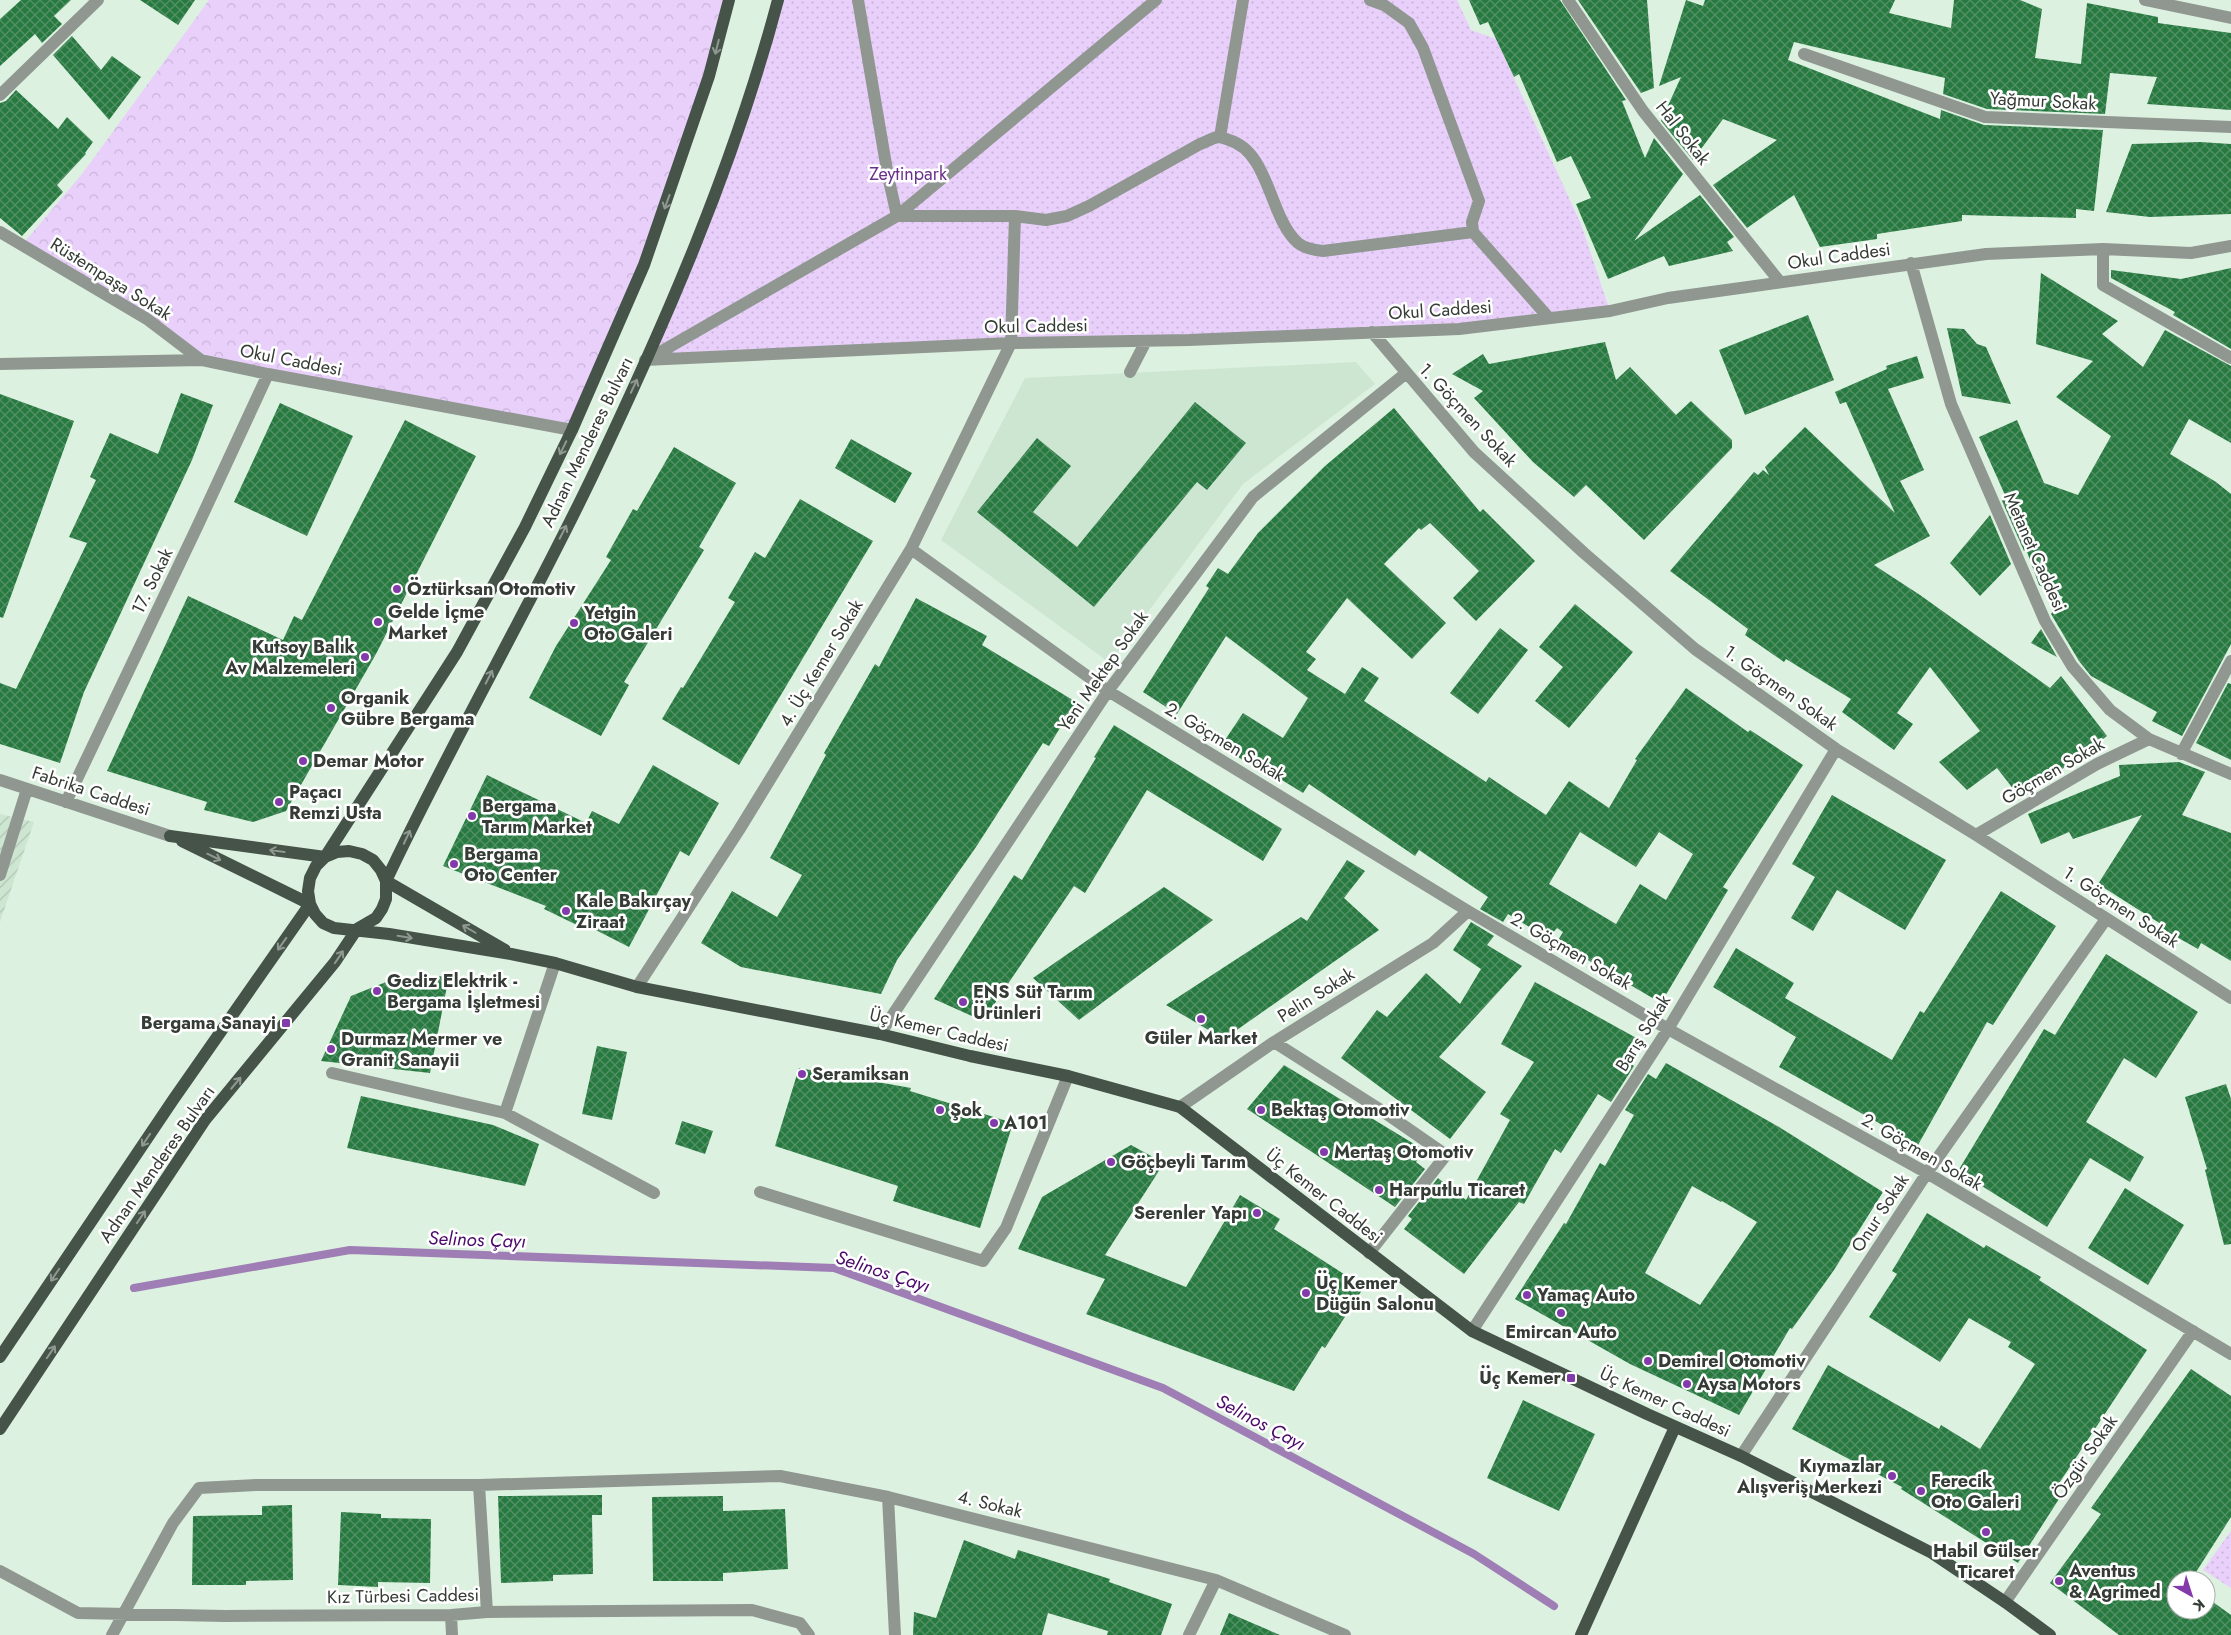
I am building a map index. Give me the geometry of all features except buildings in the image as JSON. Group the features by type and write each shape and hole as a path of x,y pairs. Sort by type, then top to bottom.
{"main road":[{"name":"Adnan Menderes Bulvarı","path":"325,857 457,652 525,527 572,430 644,265 709,76 728,0"},
{"name":"Adnan Menderes Bulvarı","path":"386,881 421,807 591,480 645,360 716,196 746,107 778,0"},
{"path":"170,836 325,857 343,852 362,854 373,860 381,870 386,881 386,899 376,918 357,929 345,930 323,923 310,904 308,891 310,878 316,866 325,857"},
{"path":"170,836 310,904"},
{"path":"386,881 511,954"},
{"name":"Adnan Menderes Bulvarı","path":"0,1357 173,1100 310,904"},
{"name":"Adnan Menderes Bulvarı","path":"0,1428 205,1120 329,970 357,929"},
{"name":"Üç Kemer Caddesi","path":"357,929 555,963 638,987 880,1034 970,1056 1068,1076 1180,1107 1472,1331 1675,1427 1741,1456 1932,1553 2050,1635"},
{"path":"1581,1635 1675,1427"}],"street":[{"path":"0,95 98,0"},
{"path":"858,0 896,216"},
{"path":"645,360 896,216 1156,0"},
{"path":"1220,137 1243,0"},
{"path":"1370,0 1384,5 1409,22 1422,48 1479,201 1472,222 1473,232 1549,318"},
{"name":"Hal Sokak","path":"1568,0 1643,111 1780,282"},
{"path":"2145,0 2231,18"},
{"name":"Yağmur Sokak","path":"1804,54 1985,117 2231,128"},
{"path":"896,216 1015,216 1046,220 1067,216 1089,206 1200,144 1220,137 1236,142 1247,150 1256,163 1290,233 1298,244 1310,249 1323,252 1473,232"},
{"path":"1011,343 1015,216"},
{"name":"Rüstempaşa Sokak","path":"0,232 147,319 202,360"},
{"name":"Okul Caddesi","path":"645,360 1011,343 1146,341 1459,329 1610,311 1668,298 1986,254 2103,249 2191,253 2231,246"},
{"path":"2103,249 2103,285 2231,358"},
{"name":"Metanet Caddesi","path":"1911,263 1951,404 2045,621 2072,666 2110,710 2149,739 2180,754 2231,774"},
{"name":"1. Göçmen Sokak","path":"1372,332 1474,452 1584,553 1695,649 1836,749 1976,835 2231,998"},
{"path":"1130,372 1146,341"},
{"name":"4. Üç Kemer Sokak","path":"638,987 740,830 911,550 1011,343"},
{"name":"Okul Caddesi","path":"0,364 202,360 572,430"},
{"name":"17. Sokak","path":"66,802 268,374"},
{"name":"Yeni Mektep Sokak","path":"880,1034 1108,691 1253,496 1406,374"},
{"name":"2. Göçmen Sokak","path":"911,550 1108,691 1468,911 1668,1029 1927,1174 2231,1354"},
{"path":"2180,754 2231,661"},
{"name":"Göçmen Sokak","path":"1976,835 2097,764 2149,739"},
{"name":"Barış Sokak","path":"1472,1331 1668,1029 1836,749"},
{"name":"Fabrika Caddesi","path":"0,780 170,836"},
{"path":"0,875 27,789"},
{"name":"Pelin Sokak","path":"1180,1107 1274,1042 1433,943 1468,911"},
{"name":"Onur Sokak","path":"1741,1456 1927,1174 2106,919"},
{"path":"504,1113 555,963"},
{"path":"1274,1042 1384,1112 1446,1155 1369,1253"},
{"path":"332,1073 504,1113 654,1193"},
{"path":"760,1192 983,1261 1006,1228 1068,1076"},
{"name":"Özgür Sokak","path":"2005,1602 2193,1331"},
{"name":"4. Sokak","path":"124,1615 172,1523 198,1488 256,1485 479,1485 780,1476 888,1497 1216,1580 1346,1635"},
{"path":"479,1485 487,1612"},
{"path":"888,1497 895,1635"},
{"name":"Kız Türbesi Caddesi","path":"0,1571 78,1613 124,1615 451,1615 487,1612 752,1610 800,1623 810,1635"},
{"path":"1189,1635 1216,1580"},
{"path":"112,1635 124,1615"},
{"path":"451,1615 452,1635"}],"shaded area":[{"path":"1356,362 1375,384 1243,484 1110,663 941,540 1025,378"},
{"path":"0,814 34,822 0,922"}],"green space":[{"path":"209,0 729,0 676,177 572,430 201,360 22,245 82,174"},
{"name":"Zeytinpark","path":"778,0 1457,0 1471,30 1496,39 1581,224 1610,311 1459,329 645,360 716,196"},
{"path":"2231,1531 2231,1588 2216,1578 2216,1570 2203,1570"}],"waterway":[{"name":"Selinos Çayı","path":"134,1288 350,1250 834,1268 1163,1388 1474,1554 1554,1606"}],"place":[{"name":"Öztürksan Otomotiv","path":"397,589"},
{"name":"Gelde İçme Market","path":"378,622"},
{"name":"Yetgin Oto Galeri","path":"574,623"},
{"name":"Kutsoy Balık Av Malzemeleri","path":"365,657"},
{"name":"Organik Gübre Bergama","path":"331,708"},
{"name":"Demar Motor","path":"303,761"},
{"name":"Paçacı Remzi Usta","path":"279,802"},
{"name":"Bergama Tarım Market","path":"472,816"},
{"name":"Bergama Oto Center","path":"454,864"},
{"name":"Kale Bakırçay Ziraat","path":"566,911"},
{"name":"Gediz Elektrik - Bergama İşletmesi","path":"377,991"},
{"name":"ENS Süt Tarım Ürünleri","path":"963,1002"},
{"name":"Güler Market","path":"1201,1019"},
{"name":"Bergama Sanayi","path":"286,1023"},
{"name":"Durmaz Mermer ve Granit Sanayii","path":"331,1049"},
{"name":"Seramiksan","path":"802,1074"},
{"name":"Şok","path":"940,1110"},
{"name":"Bektaş Otomotiv","path":"1261,1110"},
{"name":"A101","path":"994,1123"},
{"name":"Mertaş Otomotiv","path":"1324,1152"},
{"name":"Göçbeyli Tarım","path":"1111,1162"},
{"name":"Harputlu Ticaret","path":"1379,1190"},
{"name":"Serenler Yapı","path":"1257,1213"},
{"name":"Üç Kemer Düğün Salonu","path":"1306,1293"},
{"name":"Yamaç Auto","path":"1527,1295"},
{"name":"Emircan Auto","path":"1561,1313"},
{"name":"Demirel Otomotiv","path":"1648,1361"},
{"name":"Üç Kemer","path":"1571,1378"},
{"name":"Aysa Motors","path":"1687,1384"},
{"name":"Kıymazlar Alışveriş Merkezi","path":"1892,1476"},
{"name":"Ferecik Oto Galeri","path":"1921,1491"},
{"name":"Habil Gülser Ticaret","path":"1986,1532"},
{"name":"Aventus & Agrimed","path":"2059,1581"}]}
